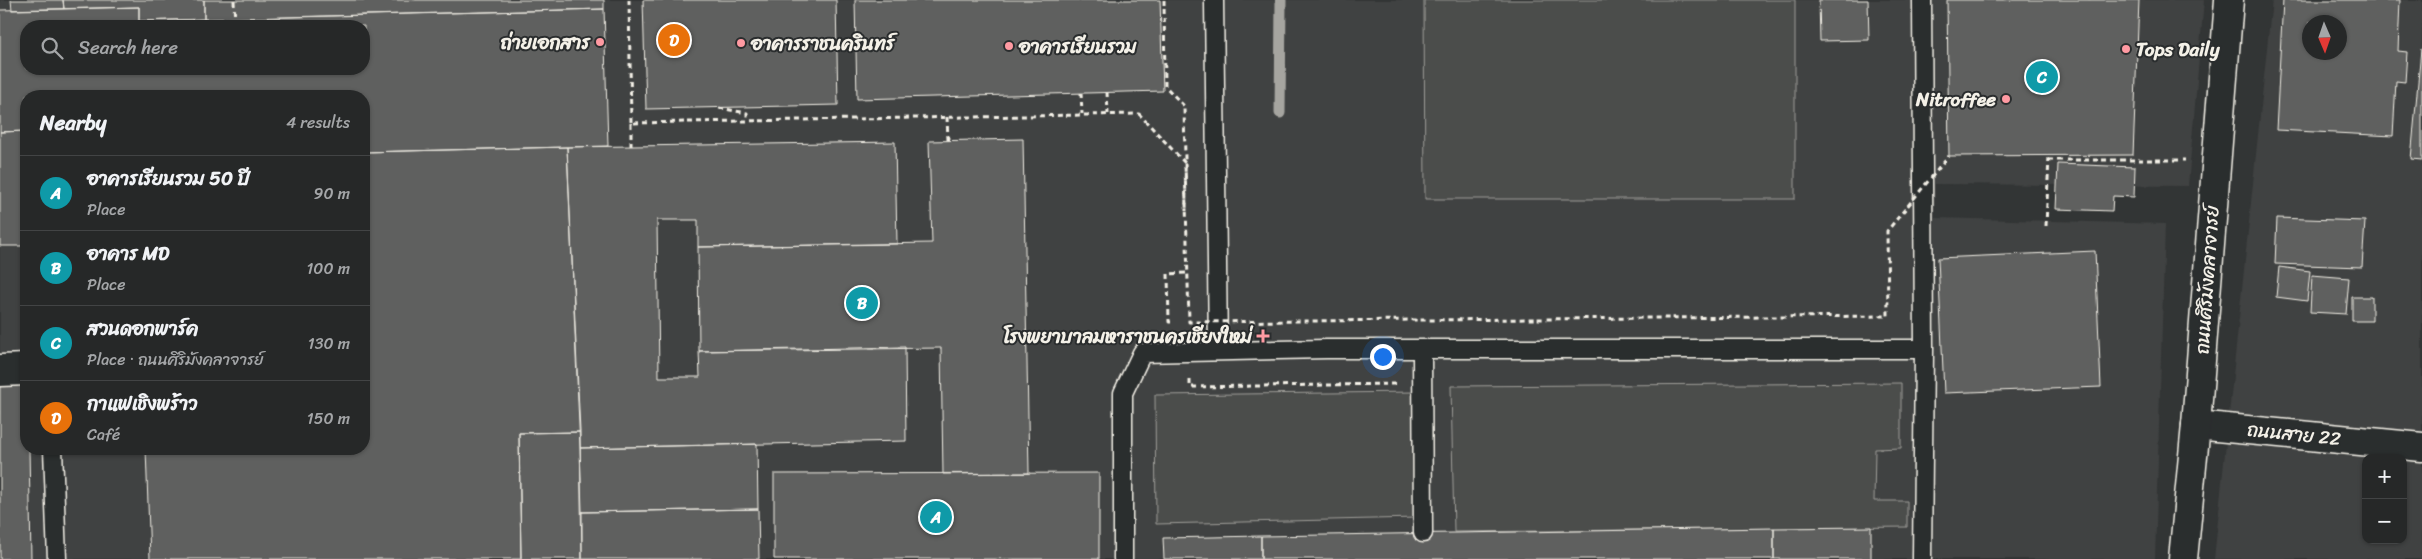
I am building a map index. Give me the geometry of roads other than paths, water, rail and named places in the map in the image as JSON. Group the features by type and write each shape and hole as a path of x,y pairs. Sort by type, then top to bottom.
{"street":[{"name":"ถนนศิริมังคลาจารย์","path":"2183,559 2196,425 2229,0"},
{"name":"ถนนสาย 22","path":"2196,425 2422,447"}],"lane":[{"path":"1214,0 1218,351"},
{"path":"1922,0 1924,349 1922,559"},
{"path":"1123,559 1123,392 1142,354 1327,349 1924,349"},
{"path":"1422,350 1423,533"},
{"path":"0,364 20,364"},
{"path":"0,377 20,376"},
{"path":"53,455 57,559"}],"waterway":[{"path":"1280,113 1281,0"}],"place":[{"name":"กาแฟเชิงพร้าว","path":"674,40"},
{"name":"ถ่ายเอกสาร","path":"600,42"},
{"name":"อาคารราชนครินทร์","path":"741,43"},
{"name":"อาคารเรียนรวม","path":"1009,46"},
{"name":"Tops Daily","path":"2126,49"},
{"name":"สวนดอกพาร์ค","path":"2042,77"},
{"name":"Nitroffee","path":"2006,99"},
{"name":"อาคาร MD","path":"862,303"},
{"name":"โรงพยาบาลมหาราชนครเชียงใหม่","path":"1263,336"},
{"name":"อาคารเรียนรวม 50 ปี","path":"936,517"}]}
